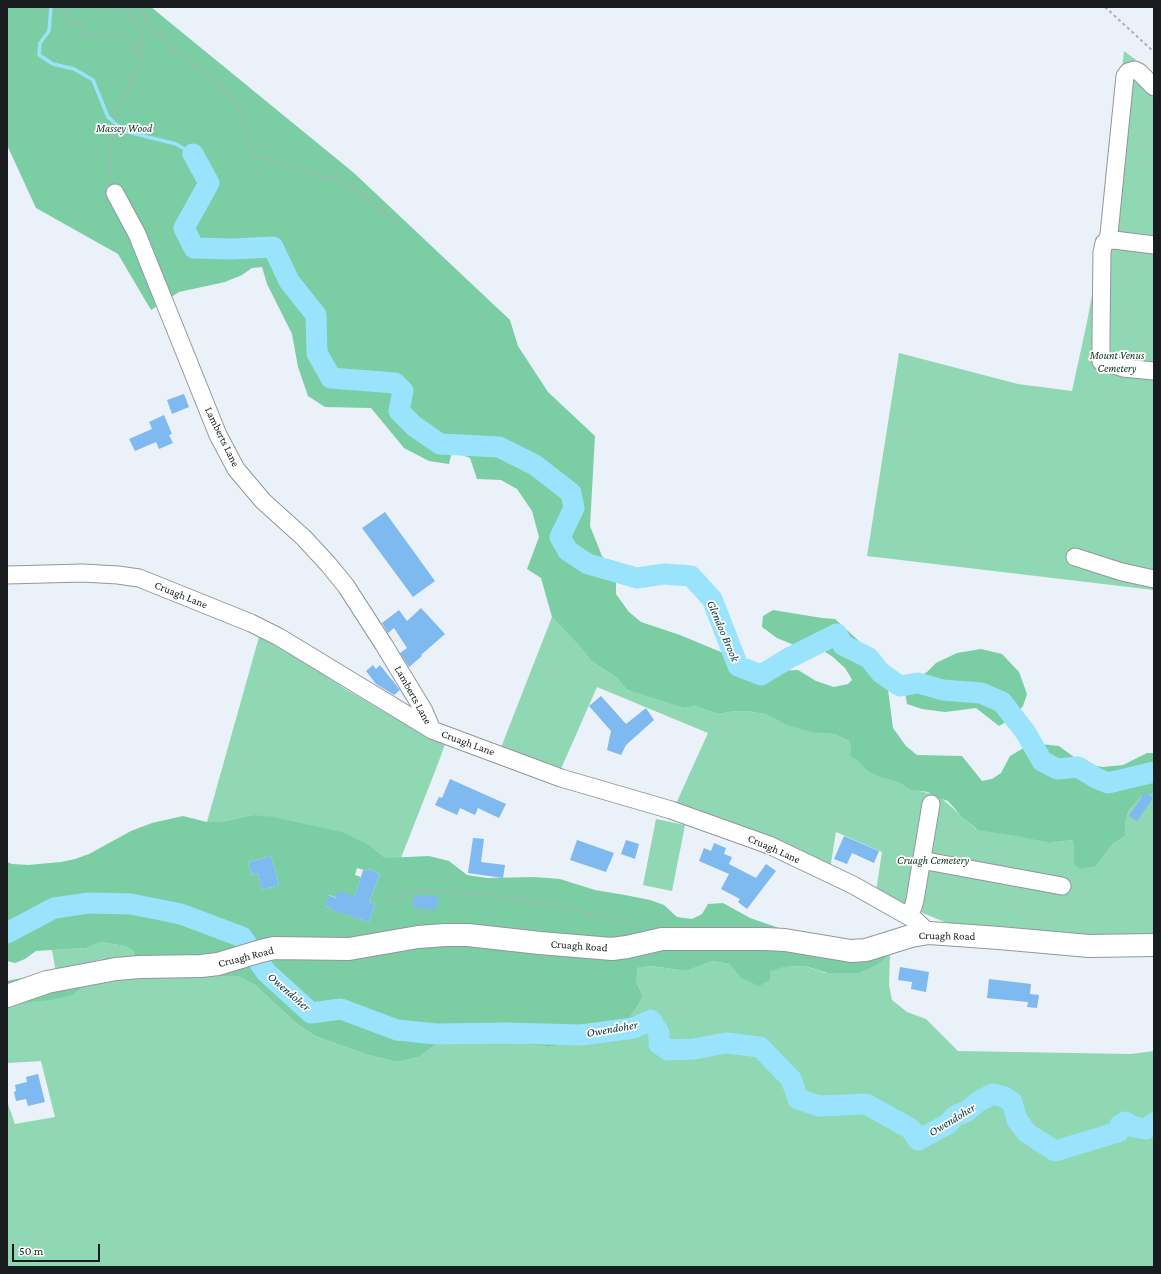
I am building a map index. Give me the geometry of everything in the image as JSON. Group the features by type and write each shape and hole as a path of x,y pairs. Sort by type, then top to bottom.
{"main road":[{"name":"Cruagh Road","path":"7,996 47,982 95,972 140,967 201,966 218,964 274,948 349,949 418,937 452,935 468,935 612,949 662,939 766,939 785,940 851,951 866,950 911,936 929,933 1089,946 1154,946"}],"street":[{"path":"1154,87 1135,70 1128,72 1125,76 1110,223 1107,241 1104,243 1102,252 1101,361 1123,368 1154,371"},
{"name":"Lamberts Lane","path":"115,193 137,234 218,435 236,469 263,501 304,538 346,586 388,651 424,711 432,730"},
{"path":"1107,241 1114,240 1154,245"},
{"path":"1075,557 1122,572 1154,579"},
{"name":"Cruagh Lane","path":"7,575 33,573 83,573 139,578 251,623 279,637 432,730 561,778 671,810 769,845 853,885 915,920 929,933"},
{"path":"908,916 913,907 931,804"},
{"path":"921,860 1062,886"}],"path":[{"path":"63,7 70,22 80,24 84,36 125,35 141,59"},
{"path":"115,193 108,178 112,139 118,111 141,59 140,28 127,7"},
{"path":"140,7 145,19 164,39 225,90 243,117 251,154 300,170 341,181 367,197 400,226"},
{"path":"1105,7 1154,52"},
{"path":"390,902 420,889 508,897 571,909 646,927"}],"green space":[{"name":"Massey Wood","path":"7,7 151,7 354,173 510,320 518,346 548,392 595,436 590,526 602,556 613,569 616,583 616,594 629,612 641,622 680,635 745,662 772,671 798,670 816,681 834,687 848,684 852,680 845,668 833,657 819,648 794,645 777,638 762,627 763,616 773,610 835,619 860,642 878,655 886,674 893,728 906,746 917,755 962,756 982,781 992,779 1001,773 1010,756 1032,743 1059,746 1082,763 1102,767 1123,765 1147,753 1154,753 1154,793 1141,797 1129,810 1125,823 1125,836 1113,844 1096,866 1080,869 1074,864 1074,846 1072,840 1049,843 978,830 962,817 948,801 936,797 928,792 912,790 899,782 881,777 868,771 857,760 850,756 851,748 849,741 834,734 815,733 787,725 765,714 736,711 718,714 695,706 683,708 627,690 617,678 590,660 583,650 552,617 541,578 527,569 539,537 532,511 517,489 501,480 477,479 470,458 452,451 449,464 429,461 404,448 371,408 325,407 308,396 298,367 292,334 267,284 262,267 252,268 242,275 225,282 179,292 151,310 118,254 36,208 7,145"},
{"name":"Mount Venus Cemetery","path":"1124,51 1136,60 1154,78 1154,590 867,556 899,353 1018,384 1072,391 1102,242"},
{"name":"Cruagh Cemetery","path":"552,617 583,650 590,660 617,678 627,690 683,708 695,706 718,714 746,711 765,714 815,733 834,734 849,741 851,748 896,774 914,790 938,795 976,829 989,829 1049,843 1072,840 1074,846 1074,864 1096,866 1113,844 1125,836 1125,823 1129,810 1141,797 1154,793 1154,939 952,925 903,905 876,891 882,852 836,832 830,869 675,806 708,733 597,687 560,771 500,750"},
{"path":"259,637 298,658 347,690 400,721 432,737 446,741 401,858 385,858 371,846 252,815 221,822 207,822"},
{"path":"981,649 1002,654 1019,672 1027,694 1023,706 1013,718 999,726 976,708 945,712 922,709 907,704 905,693 911,682 927,672 936,663 957,653"},
{"path":"252,815 273,817 342,832 371,846 385,858 429,856 449,861 467,875 487,878 534,877 560,879 595,890 650,900 664,905 677,917 692,919 702,914 708,904 723,903 750,918 782,929 890,954 879,964 860,973 827,973 805,966 785,967 770,971 770,980 759,986 740,977 729,964 713,961 686,971 651,966 637,968 636,981 643,997 616,1040 574,1043 548,1047 513,1043 486,1036 474,1036 450,1040 432,1047 419,1057 397,1062 368,1055 315,1036 297,1024 255,985 238,976 146,976 88,982 72,995 50,1000 21,1003 9,1008 7,1006 7,981 89,964 108,957 119,959 133,957 134,951 125,946 101,942 86,948 36,951 25,959 15,963 7,961 7,862 12,864 28,865 61,862 75,859 89,854 131,831 152,823 183,816 207,822 221,822","holes":["271,856 279,885 262,890 258,873 252,875 248,862","357,868 367,871 369,869 380,874 369,902 375,904 369,922 332,910 332,908 325,906 329,895 337,898 355,896 361,877 355,875"]},
{"path":"656,819 685,825 672,891 643,885"},
{"path":"101,942 125,946 134,951 133,957 119,959 108,957 56,973 52,950 86,948"},
{"path":"890,954 889,985 892,1000 907,1012 926,1019 958,1051 1131,1054 1154,1051 1154,1267 7,1267 7,1101 15,1124 55,1117 41,1061 8,1063 7,1005 88,982 146,976 238,976 255,985 297,1024 315,1036 368,1055 397,1062 419,1057 432,1047 450,1040 474,1036 486,1036 513,1043 548,1047 574,1043 616,1040 643,997 636,981 636,968 651,966 686,971 713,961 729,964 740,977 785,967 805,966 825,973 860,973 879,964"}],"building":[{"path":"184,394 189,407 172,414 167,400"},
{"path":"164,415 172,434 169,435 173,443 159,449 156,442 135,451 129,439 152,429 149,422"},
{"path":"385,512 435,581 413,597 362,528"},
{"path":"421,608 445,634 409,667 400,653 407,648 394,628 388,633 382,623 399,610 407,621"},
{"path":"373,665 376,669 380,665 400,690 394,695 376,684 366,671"},
{"path":"601,696 626,724 646,708 654,720 626,745 621,755 607,750 611,731 589,706"},
{"path":"450,779 506,804 499,818 478,808 475,815 460,808 457,815 435,805 439,797 442,798"},
{"path":"1145,792 1153,798 1137,821 1129,816"},
{"path":"844,836 879,851 874,863 852,853 847,864 834,859"},
{"path":"473,838 484,839 481,862 505,865 503,878 468,873"},
{"path":"577,840 614,853 606,872 570,860"},
{"path":"626,840 639,844 635,859 621,854"},
{"path":"714,843 726,848 724,854 732,857 729,864 756,878 766,864 776,871 747,909 738,902 740,899 721,889 729,874 699,861 704,848 711,851"},
{"path":"271,856 279,885 262,890 258,873 252,875 248,862"},
{"path":"369,869 380,874 369,902 375,904 369,922 331,910 332,908 325,906 328,895 336,898 339,891 355,896 363,870 367,871"},
{"path":"414,895 438,897 436,910 413,907"},
{"path":"900,967 929,972 926,992 911,989 912,982 898,980"},
{"path":"989,979 1031,984 1030,994 1039,995 1037,1008 1027,1007 1028,1002 987,998"},
{"path":"38,1074 45,1102 28,1106 26,1099 16,1101 14,1092 16,1091 15,1085 27,1082 26,1077"}],"waterway":[{"name":"Glendoo Brook","path":"51,7 49,31 40,43 39,55 53,64 74,69 93,80 108,117 124,131 176,144 193,154"},
{"name":"Glendoo Brook","path":"193,154 209,183 184,228 194,248 232,249 273,247 289,281 316,315 317,353 331,378 395,383 403,391 399,411 414,426 440,444 499,447 535,465 571,493 574,508 560,537 568,551 588,564 637,578 664,574 691,576 712,599 738,666 761,675 789,658 837,634 843,645 869,658 881,673 900,686 918,683 943,690 981,693 1002,702 1026,733 1042,761 1057,769 1078,767 1096,778 1108,783 1154,772"},
{"name":"Owendoher","path":"7,933 54,908 89,903 131,904 181,914 242,937 266,972 311,1013 341,1009 397,1030 436,1034 508,1033 581,1035 634,1028 651,1020 659,1033 659,1044 668,1050 694,1049 726,1043 760,1047 791,1079 798,1099 819,1106 866,1104 911,1129 918,1140 948,1124 955,1116 967,1111 979,1101 993,1094 1004,1097 1012,1102 1017,1120 1027,1133 1055,1151 1118,1132 1120,1125 1125,1122 1134,1127 1146,1129 1154,1123"}]}
